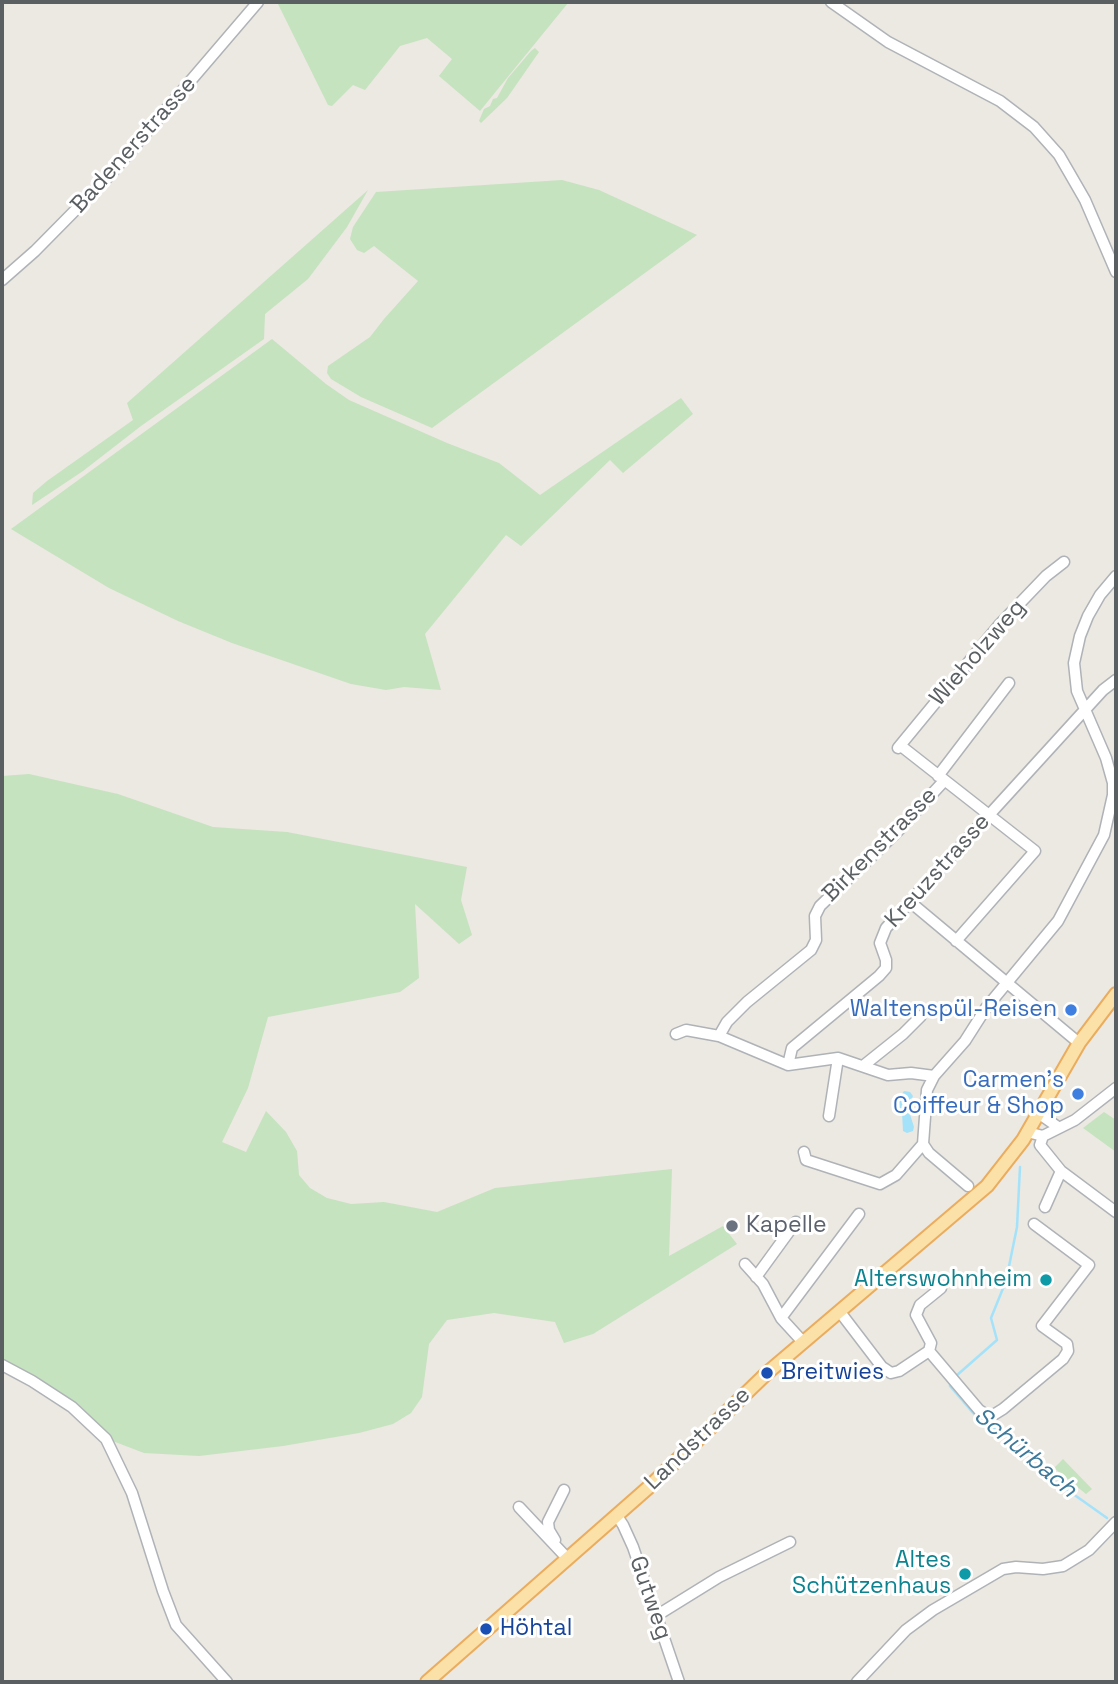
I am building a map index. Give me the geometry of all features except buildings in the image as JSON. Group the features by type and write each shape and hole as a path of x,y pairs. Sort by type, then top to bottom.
{"main road":[{"name":"Landstrasse","path":"426,1682 564,1554 617,1516 767,1373 987,1186 1008,1161 1079,1043 1116,994"}],"street":[{"name":"Badenerstrasse","path":"2,280 35,251 110,175 258,2"},
{"path":"831,2 869,31 1000,101 1019,114 1048,142 1065,164 1085,200 1116,272"},
{"name":"Wieholzweg","path":"941,779 899,747 1000,624 1046,576 1064,562"},
{"path":"968,1186 929,1153 923,1143 927,1090 934,1076 965,1041 986,1007 1058,921 1111,830 1113,783 1106,758 1077,691 1074,674 1080,636 1088,616 1100,595 1116,576"},
{"name":"Kreuzstrasse","path":"788,1065 792,1048 886,968 880,943 881,934 909,901 1103,690 1116,680"},
{"name":"Birkenstrasse","path":"719,1036 727,1022 747,1002 811,950 816,940 815,916 820,906 896,833 941,779 1009,683"},
{"path":"941,779 1035,852 956,941"},
{"path":"909,901 1079,1043"},
{"path":"863,1066 921,1016"},
{"path":"676,1034 686,1030 719,1036 788,1065 838,1058 888,1075 911,1073 934,1076"},
{"path":"829,1116 838,1058"},
{"path":"1116,1088 1075,1120 1043,1136 1040,1145 1061,1171 1116,1212"},
{"path":"1038,1114 1058,1127"},
{"path":"1027,1132 1043,1136"},
{"path":"804,1152 806,1160 880,1184 895,1175 923,1143"},
{"path":"1045,1206 1061,1171"},
{"path":"781,1318 859,1214"},
{"path":"756,1277 796,1222"},
{"path":"929,1351 979,1410 990,1416 1003,1409 1063,1359 1068,1351 1067,1344 1042,1326 1089,1265 1034,1224"},
{"path":"745,1264 763,1284 781,1318 803,1342"},
{"path":"840,1312 882,1367 891,1373 899,1371 929,1351 931,1343 916,1315 920,1305 941,1288"},
{"path":"2,1366 72,1407 106,1439 132,1493 176,1625 226,1682"},
{"path":"564,1490 548,1522 549,1530 564,1554"},
{"path":"519,1507 564,1554"},
{"name":"Gutweg","path":"617,1516 633,1547 679,1682"},
{"path":"857,1682 906,1630 933,1610 1003,1569 1016,1567 1043,1570 1063,1566 1078,1559 1116,1522"},
{"path":"656,1616 719,1577 790,1542"}],"green space":[{"path":"277,2 568,3 480,111 439,76 452,59 427,38 400,46 365,90 353,85 332,106 328,105"},
{"path":"535,48 539,52 507,98 481,123 479,121 484,109 497,98 508,78"},
{"path":"562,180 599,190 697,235 432,428 361,397 331,379 327,373 328,366 370,337 418,281 374,246 364,253 357,250 350,239 353,227 376,192"},
{"path":"368,190 347,227 308,279 265,314 264,339 32,505 33,493 47,481 133,420 127,403"},
{"path":"272,339 349,400 499,463 540,495 681,398 693,414 623,473 610,460 521,546 506,535 425,634 441,690 404,687 386,690 351,684 232,643 178,621 109,588 11,529"},
{"path":"29,774 118,794 213,827 287,832 467,867 461,900 472,935 459,944 415,904 419,978 400,992 268,1017 248,1088 222,1142 246,1152 266,1111 286,1132 297,1151 299,1175 310,1188 327,1198 351,1204 384,1202 437,1212 495,1188 672,1169 669,1256 723,1226 737,1244 593,1334 564,1343 555,1322 494,1313 447,1320 429,1344 422,1397 411,1413 393,1424 359,1433 283,1446 199,1456 144,1453 110,1440 2,1362 2,776"},
{"path":"1104,1112 1116,1120 1116,1152 1083,1128"},
{"path":"1063,1459 1092,1489 1086,1494 1054,1468"}],"water":[{"path":"904,1091 913,1096 908,1108 914,1127 913,1131 907,1133 903,1131 899,1098"}],"waterway":[{"name":"Schürbach","path":"956,1376 997,1340 991,1318 1006,1281 1017,1227 1020,1167"},
{"name":"Schürbach","path":"950,1381 950,1386 980,1421 1005,1435 1037,1459 1052,1479 1107,1518"}],"place":[{"name":"Waltenspül-Reisen","path":"1071,1010"},
{"name":"Carmen's Coiffeur & Shop","path":"1078,1094"},
{"name":"Kapelle","path":"732,1226"},
{"name":"Alterswohnheim","path":"1046,1280"},
{"name":"Breitwies","path":"767,1373"},
{"name":"Altes Schützenhaus","path":"965,1574"},
{"name":"Höhtal","path":"486,1629"}]}
